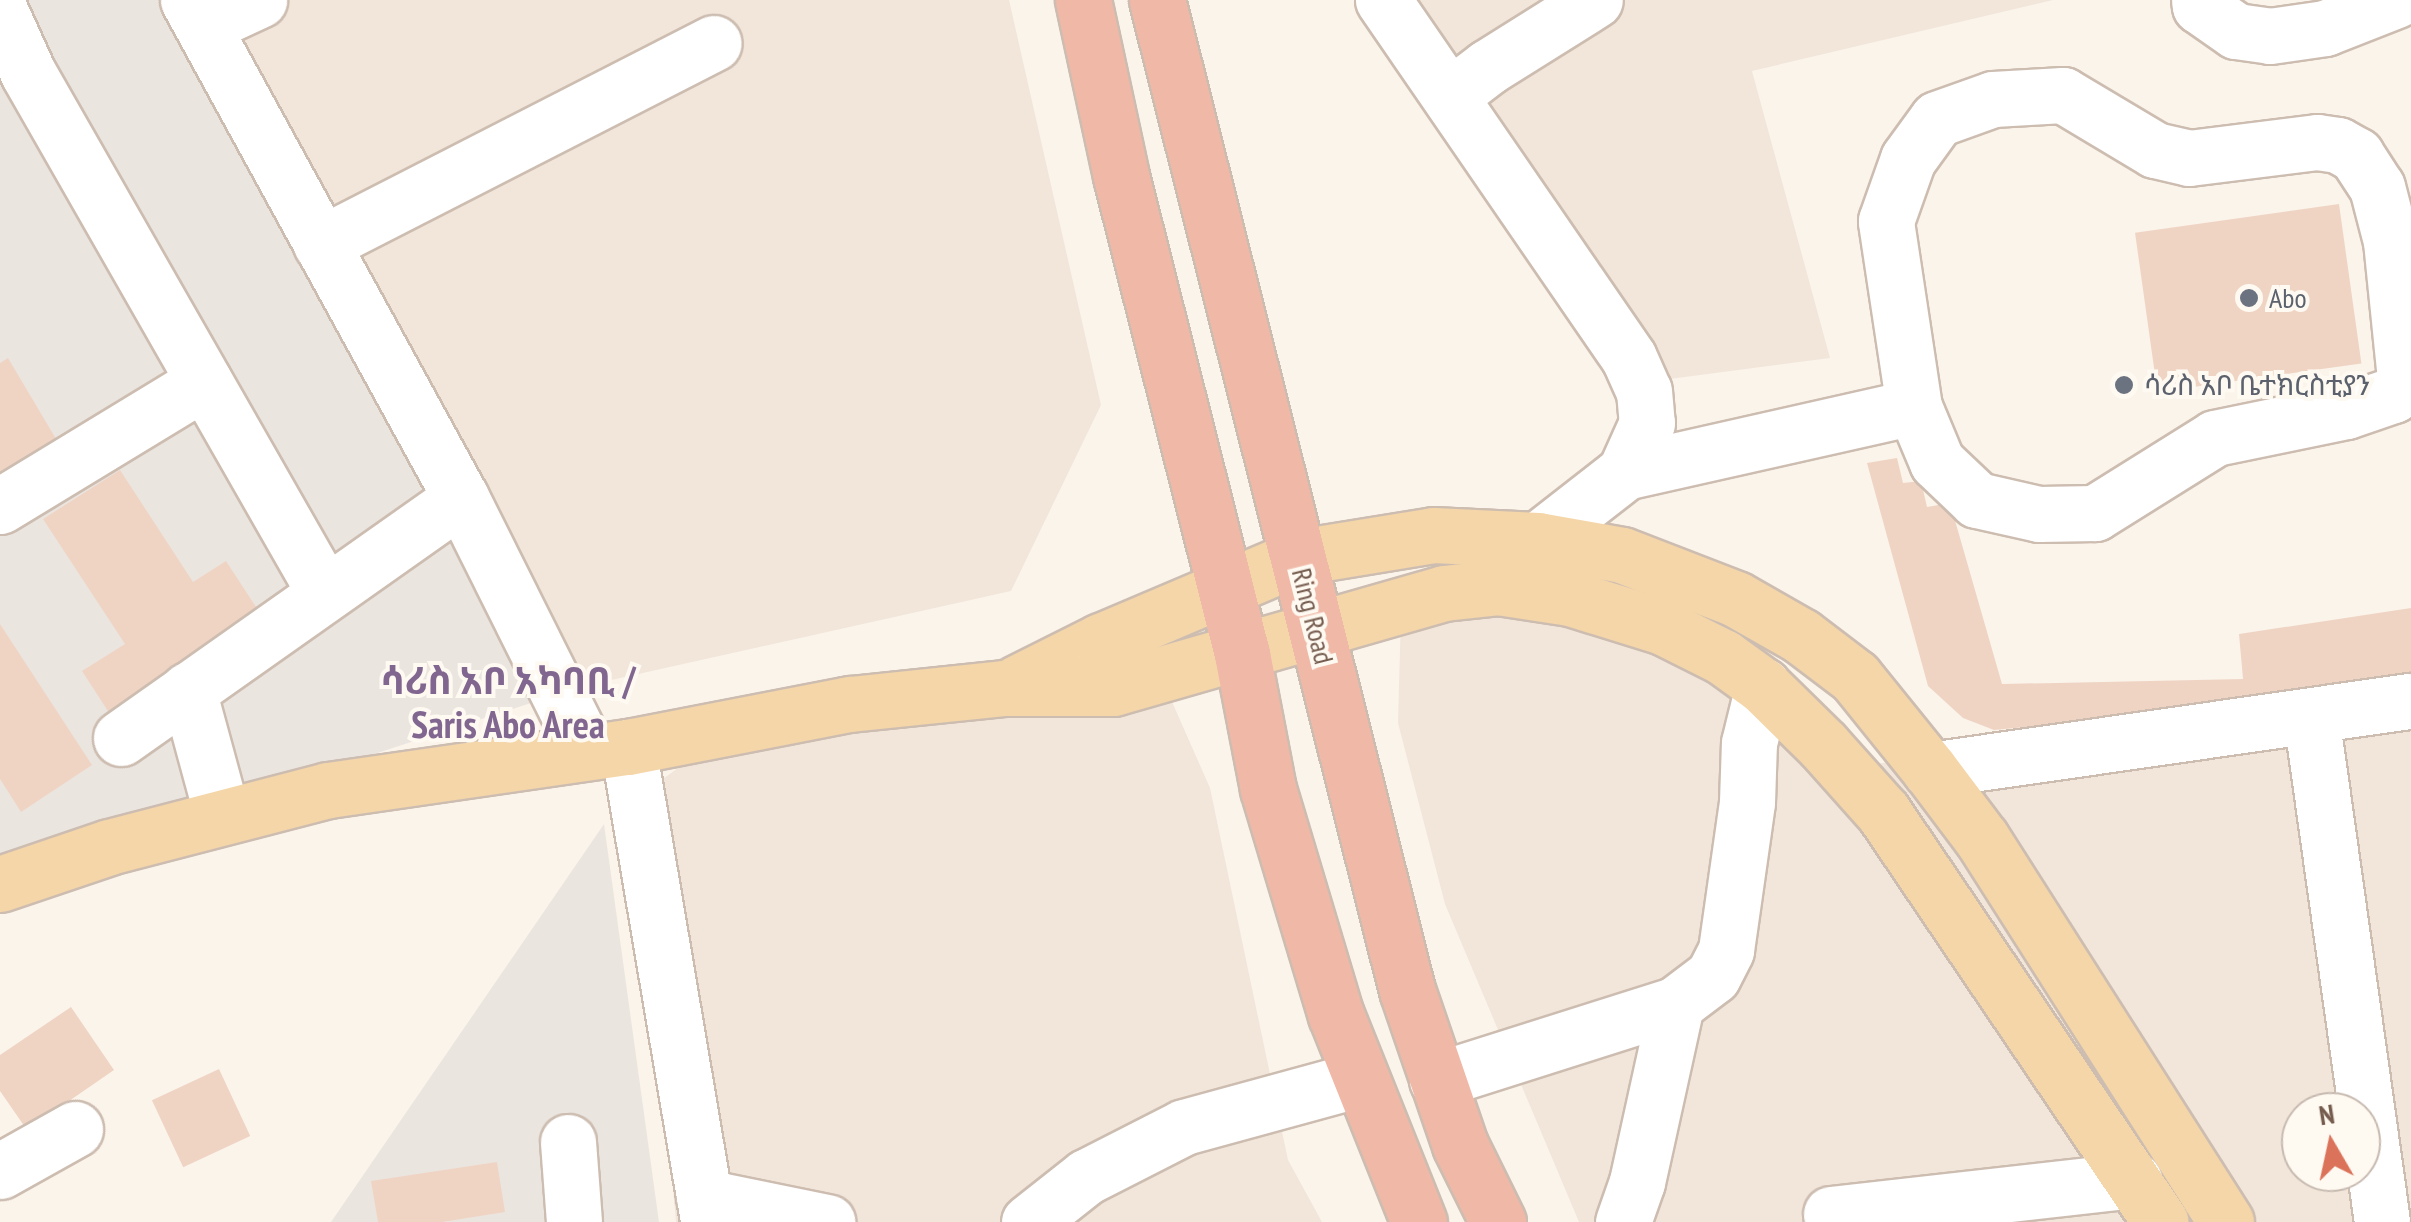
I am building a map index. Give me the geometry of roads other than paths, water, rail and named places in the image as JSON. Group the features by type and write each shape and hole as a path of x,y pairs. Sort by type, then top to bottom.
{"highway":[{"path":"1083,0 1121,176 1186,420 1223,588 1242,654 1268,789 1316,950 1360,1078 1419,1222"},
{"name":"Ring Road","path":"1158,0 1376,876 1436,1080 1460,1145 1498,1222"}],"main road":[{"path":"1005,688 1101,640 1299,557 1433,535 1538,540 1622,555 1736,599 1801,636 1855,677 1930,770 1982,840 2226,1222"},
{"path":"0,884 222,815 328,790 608,749 850,704 1005,688 1113,688 1444,593 1498,587 1570,598 1663,626 1763,686 1883,812 2148,1201"}],"street":[{"path":"259,0 196,13 461,498 608,749 706,1209 827,1222"},
{"path":"1384,0 1629,358 1644,391 1647,423 1625,472"},
{"path":"1450,96 1488,67 1595,0"},
{"path":"2198,0 2200,6 2236,31 2270,36 2325,28 2396,0"},
{"path":"0,11 28,73 325,594"},
{"path":"321,244 714,43"},
{"path":"2063,95 2155,150 2189,158 2317,142 2338,145 2356,155 2377,187 2391,241 2405,379 2393,395 2346,410 2215,438 2095,513 2039,514 1976,500 1937,462 1914,406 1886,221 1908,159 1937,119 1992,99 2063,95"},
{"path":"0,506 204,382"},
{"path":"1538,540 1625,472 1914,406"},
{"path":"121,738 461,498"},
{"path":"1436,1080 1676,1004 1713,976 1726,950 1748,802 1749,743 1763,686"},
{"path":"188,690 222,815"},
{"path":"1930,770 2411,700"},
{"path":"2311,716 2382,1222"},
{"path":"1624,1222 1637,1182 1676,1004"},
{"path":"1029,1222 1099,1170 1184,1127 1360,1078"},
{"path":"0,1171 75,1129"},
{"path":"568,1142 574,1222"},
{"path":"1831,1214 2148,1201"}],"place":[{"name":"Abo","path":"2249,298"},
{"name":"ሳሪስ አቦ ቤተክርስቲያን","path":"2124,385"}],"district":[{"name":"ሳሪስ አቦ አካባቢ / Saris Abo Area","path":"508,702"}]}
